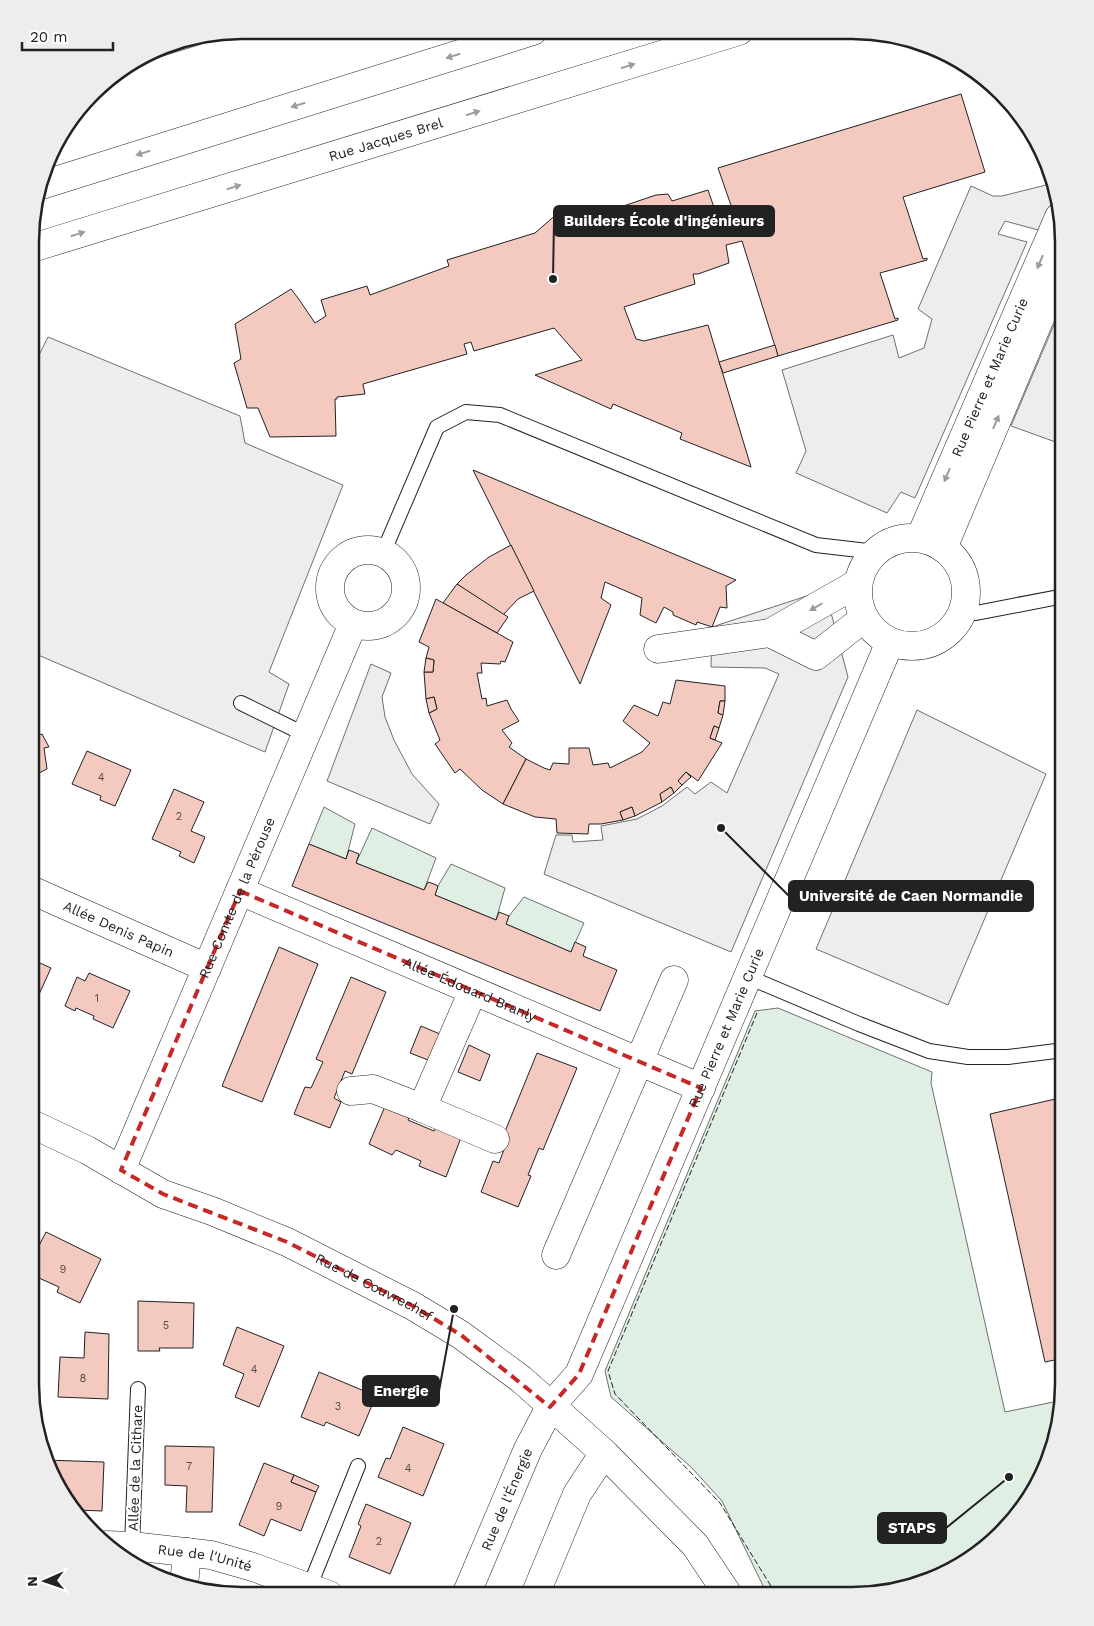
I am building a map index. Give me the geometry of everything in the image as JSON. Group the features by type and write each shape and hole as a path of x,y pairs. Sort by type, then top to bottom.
{"street":[{"path":"48,183 507,39"},
{"name":"Rue Jacques Brel","path":"39,246 716,39"},
{"name":"Rue Pierre et Marie Curie","path":"932,543 1055,228"},
{"name":"Rue Pierre et Marie Curie","path":"932,543 1055,280"},
{"path":"904,538 932,543 955,558 962,572 966,587 965,602 960,618 950,631 937,640 922,646 906,646 890,642 875,632 864,618 858,600 858,583 865,566 876,552 897,540 904,538"},
{"path":"372,550 383,553 395,560 403,571 406,597 400,609 391,619 379,625 366,627 353,624 343,618 335,608 331,597 332,573 348,555 372,550"},
{"path":"658,649 770,633 858,583"},
{"path":"770,633 816,656 864,618"},
{"name":"Rue Comte de la Pérouse","path":"121,1170 353,624"},
{"name":"Rue Pierre et Marie Curie","path":"550,1407 579,1374 890,642"},
{"name":"Allée Édouard Branly","path":"240,892 701,1088"},
{"name":"Allée Denis Papin","path":"39,894 207,968"},
{"path":"556,1254 674,980"},
{"path":"422,1108 472,991"},
{"path":"351,1091 373,1089 496,1139"},
{"name":"Rue de Couvrechef","path":"39,1127 87,1150 163,1194 212,1210 287,1242 413,1306 461,1334 520,1379 604,1453 695,1545 723,1587"},
{"name":"Rue de l'Énergie","path":"469,1587 528,1449 550,1407"},
{"path":"537,1587 577,1494 604,1453"},
{"name":"Rue de l'Unité","path":"119,1546 211,1555 307,1587"},
{"path":"185,1579 187,1552"}],"lane":[{"path":"383,553 437,426 466,412 500,415 816,545 876,552"},
{"path":"965,602 976,613 1055,598"},
{"path":"241,703 306,735"},
{"path":"748,976 858,1024 929,1051 968,1058 1008,1057 1055,1051"},
{"name":"Allée de la Cithare","path":"119,1546 138,1389"},
{"path":"320,1587 358,1466"}],"highlighted area":[{"path":"240,891 701,1088 579,1374 550,1407 461,1335 413,1306 287,1242 163,1194 121,1170"}],"green space":[{"path":"211,41 156,58 189,46"},
{"path":"324,807 355,824 346,859 309,844"},
{"path":"372,828 436,858 424,890 356,863"},
{"path":"451,864 505,888 496,920 435,895"},
{"path":"524,897 584,923 571,952 506,924 509,916"},
{"path":"778,1008 932,1072 931,1083 1005,1412 1055,1402 1048,1437 1040,1462 1028,1486 1005,1518 986,1537 954,1560 930,1572 905,1580 865,1587 764,1587 722,1501 692,1468 611,1397 605,1371 755,1011"}],"shaded area":[{"path":"1047,185 1051,204 1038,230 1005,221 998,234 1027,242 915,498 901,492 887,513 796,473 806,451 782,370 893,335 899,358 924,348 932,319 918,309 971,186 993,196 1002,196"},
{"path":"1055,322 1055,442 1011,426"},
{"path":"48,337 240,416 245,443 343,485 269,672 289,684 265,752 39,655 39,355"},
{"path":"825,590 848,677 731,952 544,874 556,835 572,835 573,842 603,840 601,826 637,819 662,806 687,787 695,794 711,782 727,793 779,674 765,668 711,667 712,627"},
{"path":"371,664 391,673 382,697 385,717 394,740 412,774 439,804 430,824 327,781"},
{"path":"917,710 1046,774 948,1005 816,949"}],"building":[{"path":"961,94 985,172 903,197 923,259 927,258 927,260 880,273 895,319 898,318 898,320 778,356 742,241 726,245 729,263 693,274 695,284 624,307 636,339 644,341 708,325 751,467 680,439 682,433 613,404 611,409 535,375 582,360 554,328 474,351 471,342 464,344 467,354 363,384 365,394 337,397 335,399 336,436 270,437 258,408 247,408 234,363 241,359 235,324 291,289 315,323 326,316 321,300 367,286 370,295 449,266 447,260 535,233 566,206 579,221 656,195 668,194 672,201 708,190 717,216 733,211 718,168"},
{"path":"775,345 778,356 723,373 719,362"},
{"path":"473,470 736,580 726,586 727,608 720,607 712,627 697,622 696,625 673,615 673,612 664,607 656,623 640,615 642,598 605,582 601,598 611,605 580,684"},
{"path":"511,545 534,591 518,599 503,615 457,584 489,557"},
{"path":"457,584 508,617 497,633 443,603"},
{"path":"436,599 513,642 505,662 501,661 500,664 481,663 482,673 477,673 482,699 486,698 487,706 507,700 519,721 502,730 512,743 509,747 526,759 503,804 482,790 460,769 455,773 435,744 440,740 429,713 437,709 434,697 426,699 424,672 433,672 434,660 426,658 429,647 419,642"},
{"path":"426,658 434,660 433,672 424,672"},
{"path":"676,680 725,686 725,701 720,701 718,713 723,715 719,728 714,726 710,738 722,743 698,781 686,772 678,781 682,785 674,793 671,787 660,794 662,802 635,816 632,807 620,812 623,820 589,824 588,834 557,833 556,819 535,817 503,804 526,759 550,770 553,763 569,764 569,748 589,748 593,765 608,763 610,768 642,752 650,743 623,721 634,705 658,716 663,702 670,704"},
{"path":"434,697 437,709 429,713 426,699"},
{"path":"720,701 725,701 723,715 718,713"},
{"path":"714,726 719,728 715,740 710,738"},
{"path":"42,734 49,747 44,748 47,769 39,773 39,735"},
{"path":"87,751 131,770 115,806 100,800 101,796 72,784"},
{"path":"686,772 691,777 682,785 678,781"},
{"path":"671,787 674,793 662,802 660,794"},
{"path":"174,789 204,802 191,831 205,837 194,863 179,856 181,852 152,839"},
{"path":"632,807 635,816 623,820 620,812"},
{"path":"309,844 346,859 349,850 359,854 356,863 424,890 428,882 434,884 438,886 435,895 496,920 499,912 509,916 506,924 571,952 575,942 586,947 583,956 617,970 600,1011 292,886"},
{"path":"279,947 318,964 262,1102 222,1086"},
{"path":"39,963 51,968 39,994"},
{"path":"89,973 130,991 113,1028 93,1019 94,1016 76,1008 75,1011 65,1006 77,977 85,981"},
{"path":"351,977 386,992 352,1074 345,1071 334,1098 341,1102 330,1128 294,1114 305,1087 311,1088 323,1062 316,1059"},
{"path":"421,1026 440,1034 428,1060 410,1053"},
{"path":"469,1045 490,1055 480,1081 458,1072"},
{"path":"537,1053 577,1068 543,1150 539,1148 528,1175 531,1176 518,1207 481,1192 493,1161 499,1163 509,1136 504,1134"},
{"path":"1055,1099 1055,1360 1045,1362 990,1114"},
{"path":"386,1104 411,1114 408,1120 434,1131 437,1125 462,1135 446,1177 419,1166 421,1161 396,1150 392,1155 369,1144"},
{"path":"46,1232 101,1259 80,1303 57,1292 59,1287 39,1278 39,1246"},
{"path":"138,1301 194,1303 193,1348 159,1348 160,1351 138,1351"},
{"path":"237,1327 284,1346 259,1407 235,1397 244,1374 223,1365"},
{"path":"85,1332 109,1334 108,1399 58,1397 60,1357 84,1358"},
{"path":"319,1372 376,1396 359,1436 326,1422 324,1426 301,1417"},
{"path":"403,1427 444,1444 423,1496 378,1477 386,1458 390,1459"},
{"path":"165,1446 214,1447 212,1512 186,1512 187,1486 165,1485"},
{"path":"53,1460 104,1462 102,1511 83,1510 66,1486"},
{"path":"264,1463 294,1475 291,1482 316,1492 301,1531 271,1519 264,1536 239,1525"},
{"path":"294,1475 319,1486 316,1492 291,1482"},
{"path":"366,1504 411,1523 390,1574 349,1557 361,1526 358,1524"}],"fence":[{"path":"757,1013 608,1371 615,1394 720,1503 771,1587"}],"place":[{"name":"Builders École d'ingénieurs","path":"553,279"},
{"name":"Université de Caen Normandie","path":"721,828"},
{"name":"Energie","path":"454,1309"},
{"name":"STAPS","path":"1009,1477"}]}
